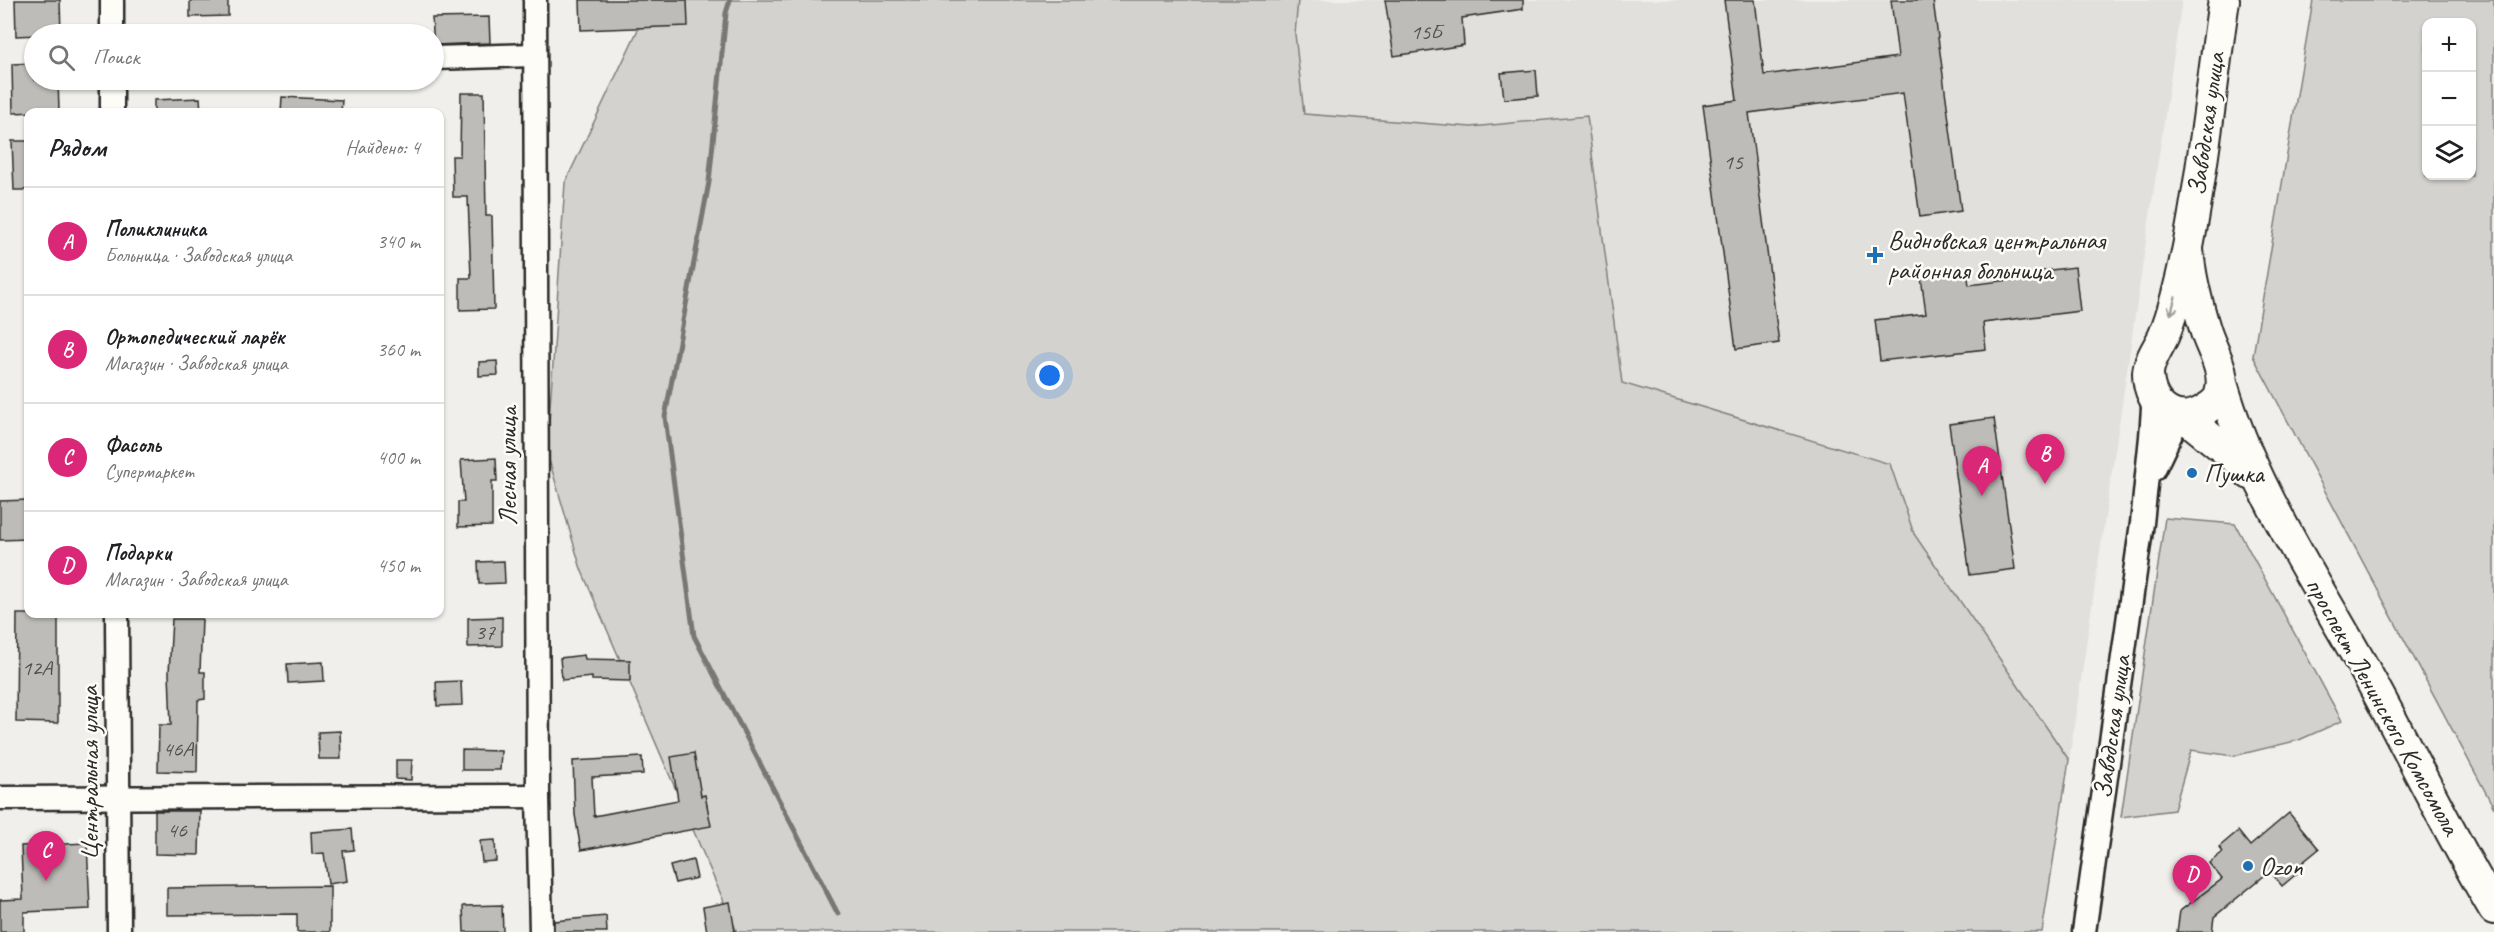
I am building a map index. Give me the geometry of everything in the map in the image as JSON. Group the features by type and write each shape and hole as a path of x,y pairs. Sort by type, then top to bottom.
{"main road":[{"name":"Заводская улица","path":"2188,249 2224,0"},
{"path":"2188,249 2189,269 2213,354 2221,373 2229,410 2272,503"},
{"path":"2188,249 2164,335 2148,370 2151,391 2160,407 2182,417 2234,457 2272,503"},
{"path":"2152,360 2158,351 2174,344 2200,345 2213,354"},
{"path":"2182,417 2203,412 2214,404 2220,396 2222,383"},
{"name":"проспект Ленинского Комсомола","path":"2272,503 2494,909"}],"street":[{"path":"112,0 112,24"},
{"name":"Лесная улица","path":"535,0 533,56 541,932"},
{"path":"444,58 533,56"},
{"path":"112,90 112,108"},
{"path":"2142,523 2153,408 2151,391"},
{"path":"2142,523 2151,478 2161,454 2182,417"},
{"path":"2161,454 2182,442 2198,441 2234,457"},
{"name":"Заводская улица","path":"2084,932 2142,523"},
{"name":"Центральная улица","path":"117,618 119,932"},
{"path":"0,798 538,796"}],"shaded area":[{"path":"652,0 1298,0 1295,34 1304,114 1471,127 1587,116 1622,383 1890,464 1914,534 2069,760 2042,932 737,932 581,569 547,453 565,183"},
{"name":"Видновская центральная районная больница","path":"1298,0 2182,0 2069,760 1914,534 1890,464 1622,383 1587,116 1471,127 1304,114 1295,34"},
{"path":"2313,0 2494,0 2494,808 2253,356"},
{"path":"2165,518 2235,524 2342,721 2299,740 2234,756 2191,750 2174,810 2121,817"}],"building":[{"path":"15,0 60,0 61,24 24,24 24,36 16,36"},
{"path":"580,0 687,0 688,26 581,30"},
{"path":"1385,0 1523,0 1523,9 1462,18 1464,45 1394,56"},
{"path":"1724,0 1755,0 1764,75 1898,57 1891,0 1933,0 1961,211 1920,217 1903,93 1749,113 1779,343 1736,349 1703,105 1737,100"},
{"path":"190,1 228,1 228,16 190,17"},
{"path":"489,17 490,43 444,45 444,24 432,24 432,18"},
{"path":"24,63 24,90 58,90 59,108 24,108 24,113 13,113 12,64"},
{"path":"1536,70 1538,96 1504,99 1501,73"},
{"path":"461,93 484,93 486,216 492,216 494,309 460,310 460,278 471,278 468,197 453,197 452,156 460,156"},
{"path":"282,97 342,100 341,108 281,108"},
{"path":"200,98 201,108 154,108 154,100"},
{"path":"12,141 24,141 24,190 14,190"},
{"path":"2075,267 2080,311 1983,323 1986,349 1880,361 1875,320 1926,314 1921,277 1967,272 1969,285 2043,276 2043,271"},
{"path":"497,361 498,375 479,376 479,362"},
{"path":"1994,418 2015,569 1970,575 1949,424"},
{"path":"496,458 497,481 492,481 492,526 458,527 458,502 464,502 461,460"},
{"path":"24,500 24,539 0,540 0,501"},
{"path":"504,561 505,583 479,584 478,562"},
{"path":"17,614 24,614 24,618 58,618 58,723 16,722"},
{"path":"502,617 502,646 468,647 468,618"},
{"path":"172,619 202,619 200,672 205,672 205,699 198,700 197,772 158,771 159,725 171,725 169,673"},
{"path":"584,655 585,659 630,660 630,681 592,680 592,677 562,680 560,658"},
{"path":"323,662 324,681 288,683 287,664"},
{"path":"461,681 462,705 437,706 436,682"},
{"path":"340,731 341,759 319,759 318,732"},
{"path":"462,750 501,751 500,770 462,770"},
{"path":"694,753 701,796 705,795 711,826 581,850 575,815 573,761 642,757 643,774 592,777 594,816 678,800 671,757"},
{"path":"396,760 412,760 411,780 396,779"},
{"path":"155,811 200,811 199,855 155,854"},
{"path":"2289,813 2319,849 2297,867 2300,871 2282,886 2270,871 2214,917 2212,932 2177,932 2180,911 2222,879 2209,863 2223,852 2219,847 2238,831 2250,846"},
{"path":"352,829 354,850 343,851 347,881 328,884 324,853 312,854 311,832"},
{"path":"495,840 496,861 482,862 480,841"},
{"path":"87,843 90,909 24,912 24,932 0,932 0,900 23,899 21,846"},
{"path":"693,860 697,878 675,883 670,866"},
{"path":"330,886 330,932 297,932 297,914 167,915 167,888"},
{"path":"730,902 735,932 707,932 703,907"},
{"path":"502,905 503,932 464,932 463,906"},
{"path":"606,916 607,932 554,932 554,921"}],"waterway":[{"path":"730,0 726,13 709,182 665,417 694,636 838,914"}],"place":[{"name":"Видновская центральная районная больница","path":"1875,255"},
{"name":"Пушка","path":"2192,473"},
{"name":"Ортопедический ларёк","path":"2045,484"},
{"name":"Поликлиника","path":"1982,496"},
{"name":"Ozon","path":"2248,866"},
{"name":"Фасоль","path":"46,881"},
{"name":"Подарки","path":"2192,905"}]}
